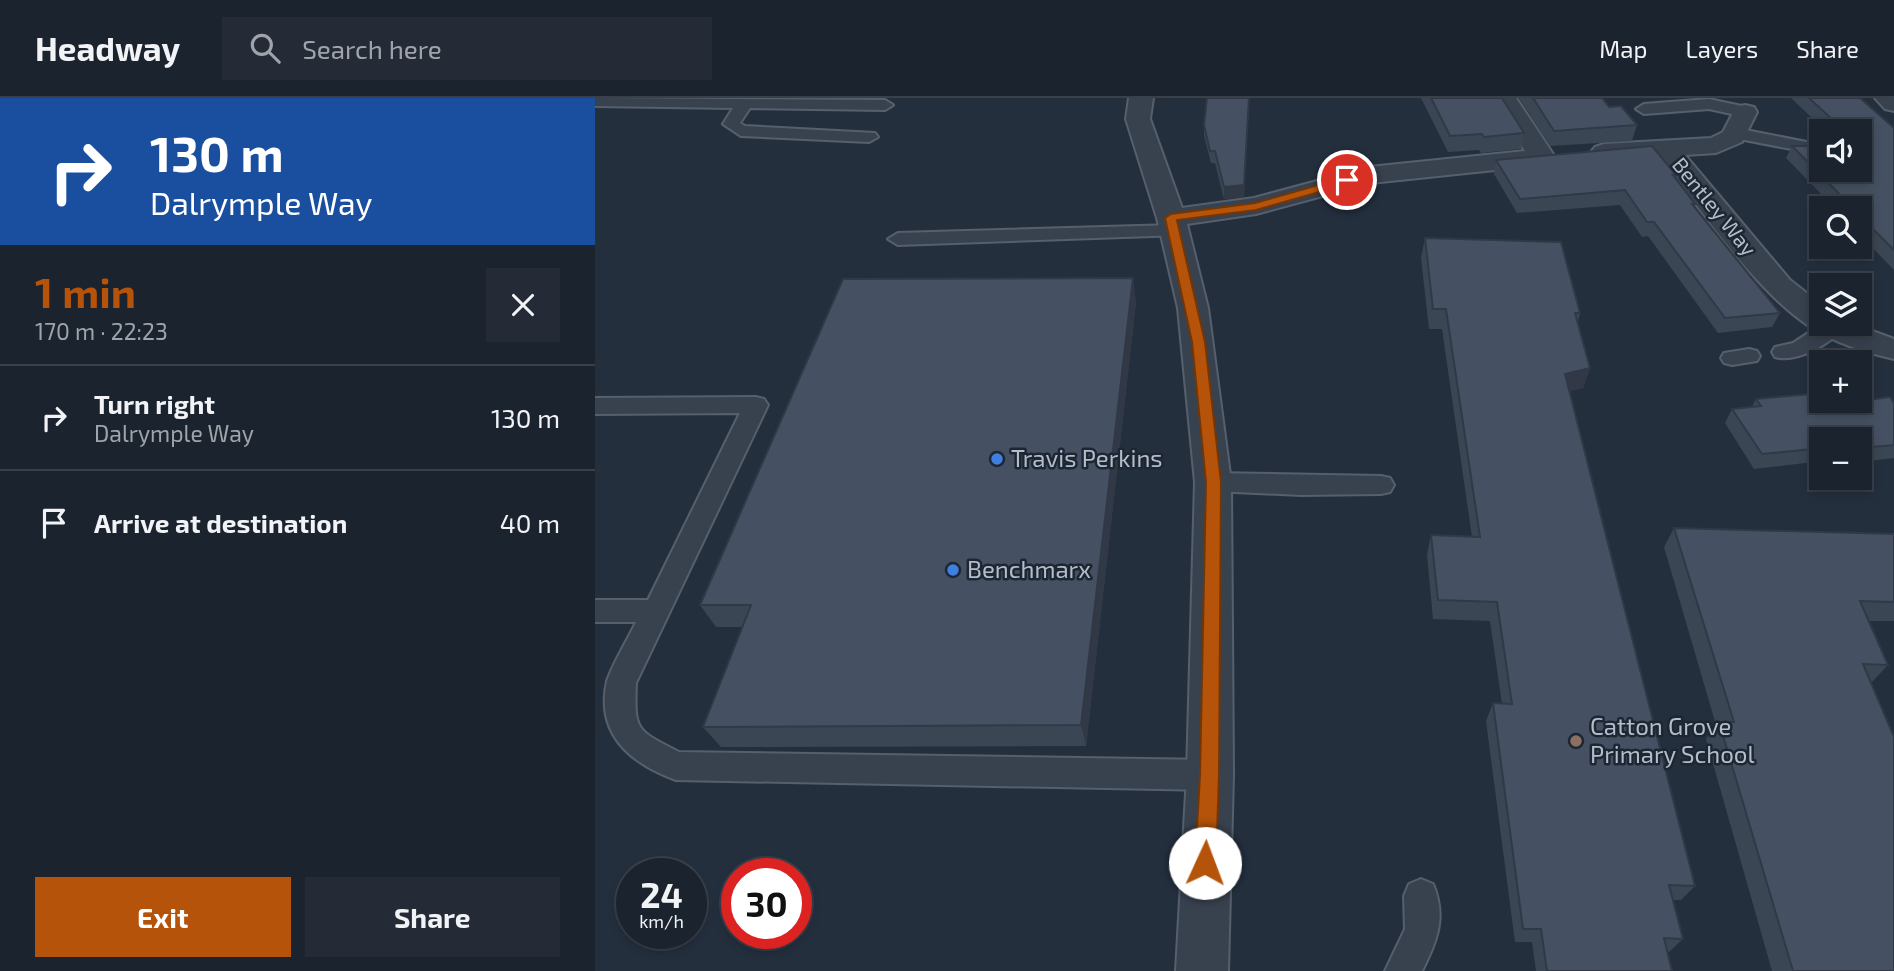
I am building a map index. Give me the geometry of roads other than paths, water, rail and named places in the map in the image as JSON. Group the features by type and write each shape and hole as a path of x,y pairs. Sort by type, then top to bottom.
{"street":[{"path":"1141,98 1141,129 1172,224 1198,342 1213,482 1210,775 1202,971"},
{"path":"1504,98 1542,156"},
{"path":"1887,98 1894,104"},
{"path":"1666,148 1716,145 1733,137 1740,123"},
{"name":"Bentley Way","path":"1172,224 1256,206 1369,175 1542,156 1666,148 1779,286 1809,310"},
{"name":"Bentley Way","path":"1854,336 1894,349"}],"lane":[{"path":"595,101 885,105"},
{"path":"745,103 731,124 741,131 869,136"},
{"path":"1644,109 1709,104 1740,123 1809,146"},
{"path":"898,239 1172,224"},
{"path":"1783,352 1800,348 1814,336"},
{"path":"595,406 755,405 621,683 619,721 637,746 676,766 1210,775"},
{"path":"1213,482 1301,486 1381,485"},
{"path":"595,611 657,611"},
{"path":"1403,971 1423,931 1421,896"}],"place":[{"name":"Travis Perkins","path":"997,459"},
{"name":"Benchmarx","path":"953,570"},
{"name":"Catton Grove Primary School","path":"1576,741"}]}
